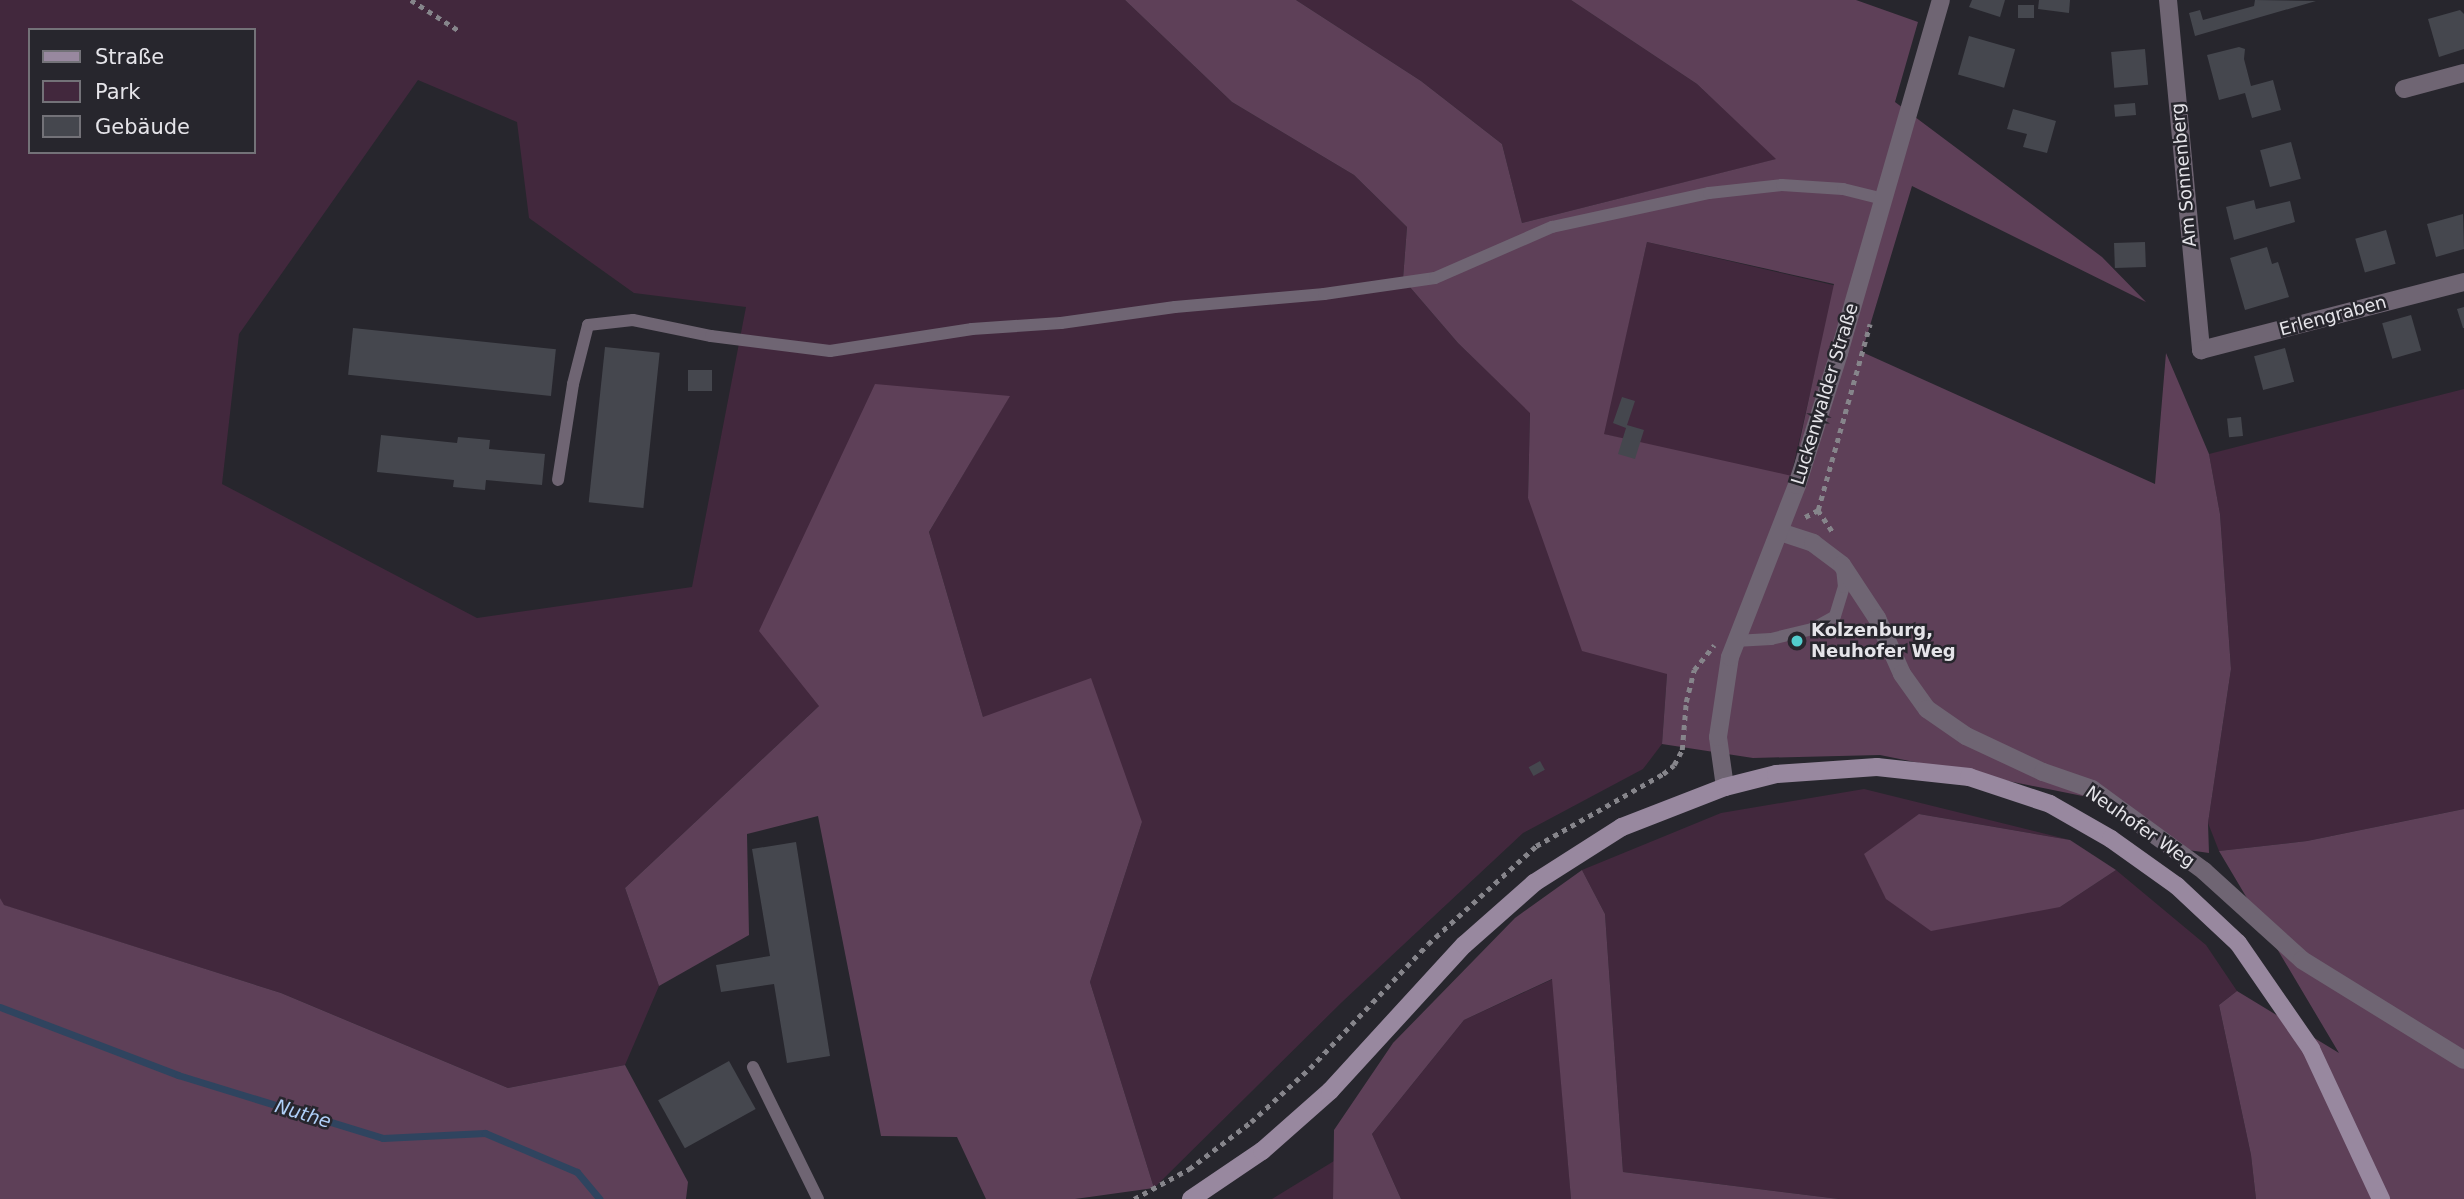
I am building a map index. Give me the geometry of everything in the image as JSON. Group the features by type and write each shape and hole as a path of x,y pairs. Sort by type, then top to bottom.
{"main road":[{"path":"1191,1199 1262,1150 1331,1091 1464,945 1534,883 1622,827 1726,787 1776,774 1877,767 1969,777 2050,804 2111,839 2177,886 2238,943 2311,1049 2381,1199"}],"street":[{"name":"Luckenwalder Straße","path":"1726,787 1718,737 1735,641 1780,532 1839,353 1941,0"},
{"name":"Am Sonnenberg","path":"2168,0 2201,351"},
{"path":"2404,89 2464,73"},
{"name":"Erlengraben","path":"2201,351 2464,282"},
{"name":"Neuhofer Weg","path":"1780,532 1813,543 1842,565 1877,618 1902,674 1927,709 1966,736 2043,772 2092,789 2204,871 2302,960 2464,1060"}],"lane":[{"path":"558,480 573,384 588,325 633,320 711,336 830,351 972,329 1061,323 1175,307 1324,294 1435,278 1552,227 1709,193 1782,184 1843,189 1883,199"},
{"path":"1735,641 1771,639 1812,629 1835,616 1844,587 1842,565"},
{"path":"753,1067 818,1199"}],"path":[{"path":"411,0 461,32"},
{"path":"1818,510 1839,541"}],"green space":[{"path":"0,0 1125,0 1232,102 1354,175 1407,227 1403,279 1458,343 1530,412 1528,498 1667,674 1662,744 1643,769 1523,833 1342,1002 1154,1188 1090,982 1142,822 983,717 929,532 1009,397 819,706 625,888 659,986 625,1065 508,1088 281,993 3,905 0,898","holes":["418,80 517,122 529,218 634,293 746,307 692,587 477,618 222,484 239,334"]},
{"path":"1296,0 1571,0 1697,84 1777,159 1522,223 1502,144 1421,81"},
{"path":"1647,242 1835,285 1791,477 1603,434"},
{"path":"2464,389 2464,809 2307,841 2219,851 2208,823 2231,669 2220,514 2209,454"},
{"path":"1864,789 2070,840 1919,814 2060,907 2116,870 2206,945 2237,991 2219,1005 2251,1155 2256,1199 1839,1199 1623,1172 1605,914 1582,870 1721,813"},
{"path":"1553,979 1571,1199 1401,1199 1372,1134 1464,1020"},
{"path":"1334,1161 1333,1199 1272,1199"}],"shaded area":[{"path":"1125,0 1296,0 1421,81 1502,144 1522,223 1776,159 1697,84 1571,0 1856,0 1918,22 1895,102 2102,257 2146,302 1912,186 1862,352 2155,484 2166,353 2209,454 2220,514 2231,669 2208,823 2209,853 2174,848 2122,804 1880,755 1753,758 1662,744 1667,674 1582,651 1528,498 1530,413 1458,343 1403,279 1407,227 1354,175 1232,102","holes":["1647,242 1834,284 1792,476 1604,434"]},
{"path":"875,384 1010,396 929,532 983,717 1091,678 1142,822 1090,982 1154,1188 1075,1199 986,1199 957,1137 881,1136 818,816 747,834 749,935 659,986 625,888 819,706 759,631"},
{"path":"2464,809 2464,1199 2256,1199 2251,1155 2219,1005 2237,991 2339,1053 2219,851 2307,841"},
{"path":"1919,814 2070,840 2116,870 2060,907 1931,931 1886,899 1864,854"},
{"path":"1582,870 1605,914 1623,1172 1839,1199 1571,1199 1552,979 1464,1020 1372,1134 1401,1199 1333,1199 1334,1130 1393,1043 1515,918"},
{"path":"0,898 4,905 281,993 508,1088 625,1065 688,1182 686,1199 0,1199"}],"building":[{"path":"1972,0 2005,0 2000,17 1969,7"},
{"path":"2039,0 2070,0 2069,13 2038,9"},
{"path":"2255,0 2316,1 2195,36 2189,13 2200,10 2203,20 2254,6"},
{"path":"2018,5 2034,5 2034,18 2018,18"},
{"path":"2460,10 2464,14 2464,49 2439,57 2428,19"},
{"path":"1969,36 2015,49 2004,88 1958,74"},
{"path":"2239,47 2245,49 2244,59 2251,86 2273,80 2281,110 2252,118 2245,93 2219,100 2207,55"},
{"path":"2145,49 2148,85 2114,88 2111,52"},
{"path":"2135,103 2136,115 2115,117 2114,105"},
{"path":"2013,109 2056,121 2047,153 2023,147 2027,134 2007,129"},
{"path":"2291,142 2301,179 2270,187 2260,150"},
{"path":"2254,200 2256,209 2290,201 2295,222 2234,240 2226,207"},
{"path":"2463,214 2464,249 2436,257 2427,224"},
{"path":"2386,230 2396,264 2365,272 2355,239"},
{"path":"2145,242 2146,267 2115,268 2114,243"},
{"path":"2267,247 2272,264 2278,262 2289,297 2245,310 2230,258"},
{"path":"2464,307 2464,328 2463,328 2457,309"},
{"path":"2411,315 2421,351 2392,359 2382,323"},
{"path":"353,328 556,349 551,396 348,375"},
{"path":"605,347 660,353 643,508 589,502"},
{"path":"2285,348 2294,382 2263,390 2254,356"},
{"path":"688,370 712,370 712,391 688,391"},
{"path":"1622,397 1635,401 1627,425 1644,430 1635,459 1618,454 1626,428 1613,423"},
{"path":"2241,417 2243,436 2229,437 2227,418"},
{"path":"381,435 457,443 458,437 490,440 489,449 545,454 542,485 486,480 485,490 453,487 454,480 377,472"},
{"path":"1540,761 1545,770 1533,776 1529,767"},
{"path":"796,842 830,1056 787,1063 774,984 721,992 716,965 770,956 752,849"},
{"path":"729,1061 756,1109 685,1148 658,1100"}],"waterway":[{"name":"Nuthe","path":"0,1007 178,1075 383,1138 485,1133 577,1172 600,1199"}],"place":[{"name":"Kolzenburg, Neuhofer Weg","path":"1797,641"}]}
